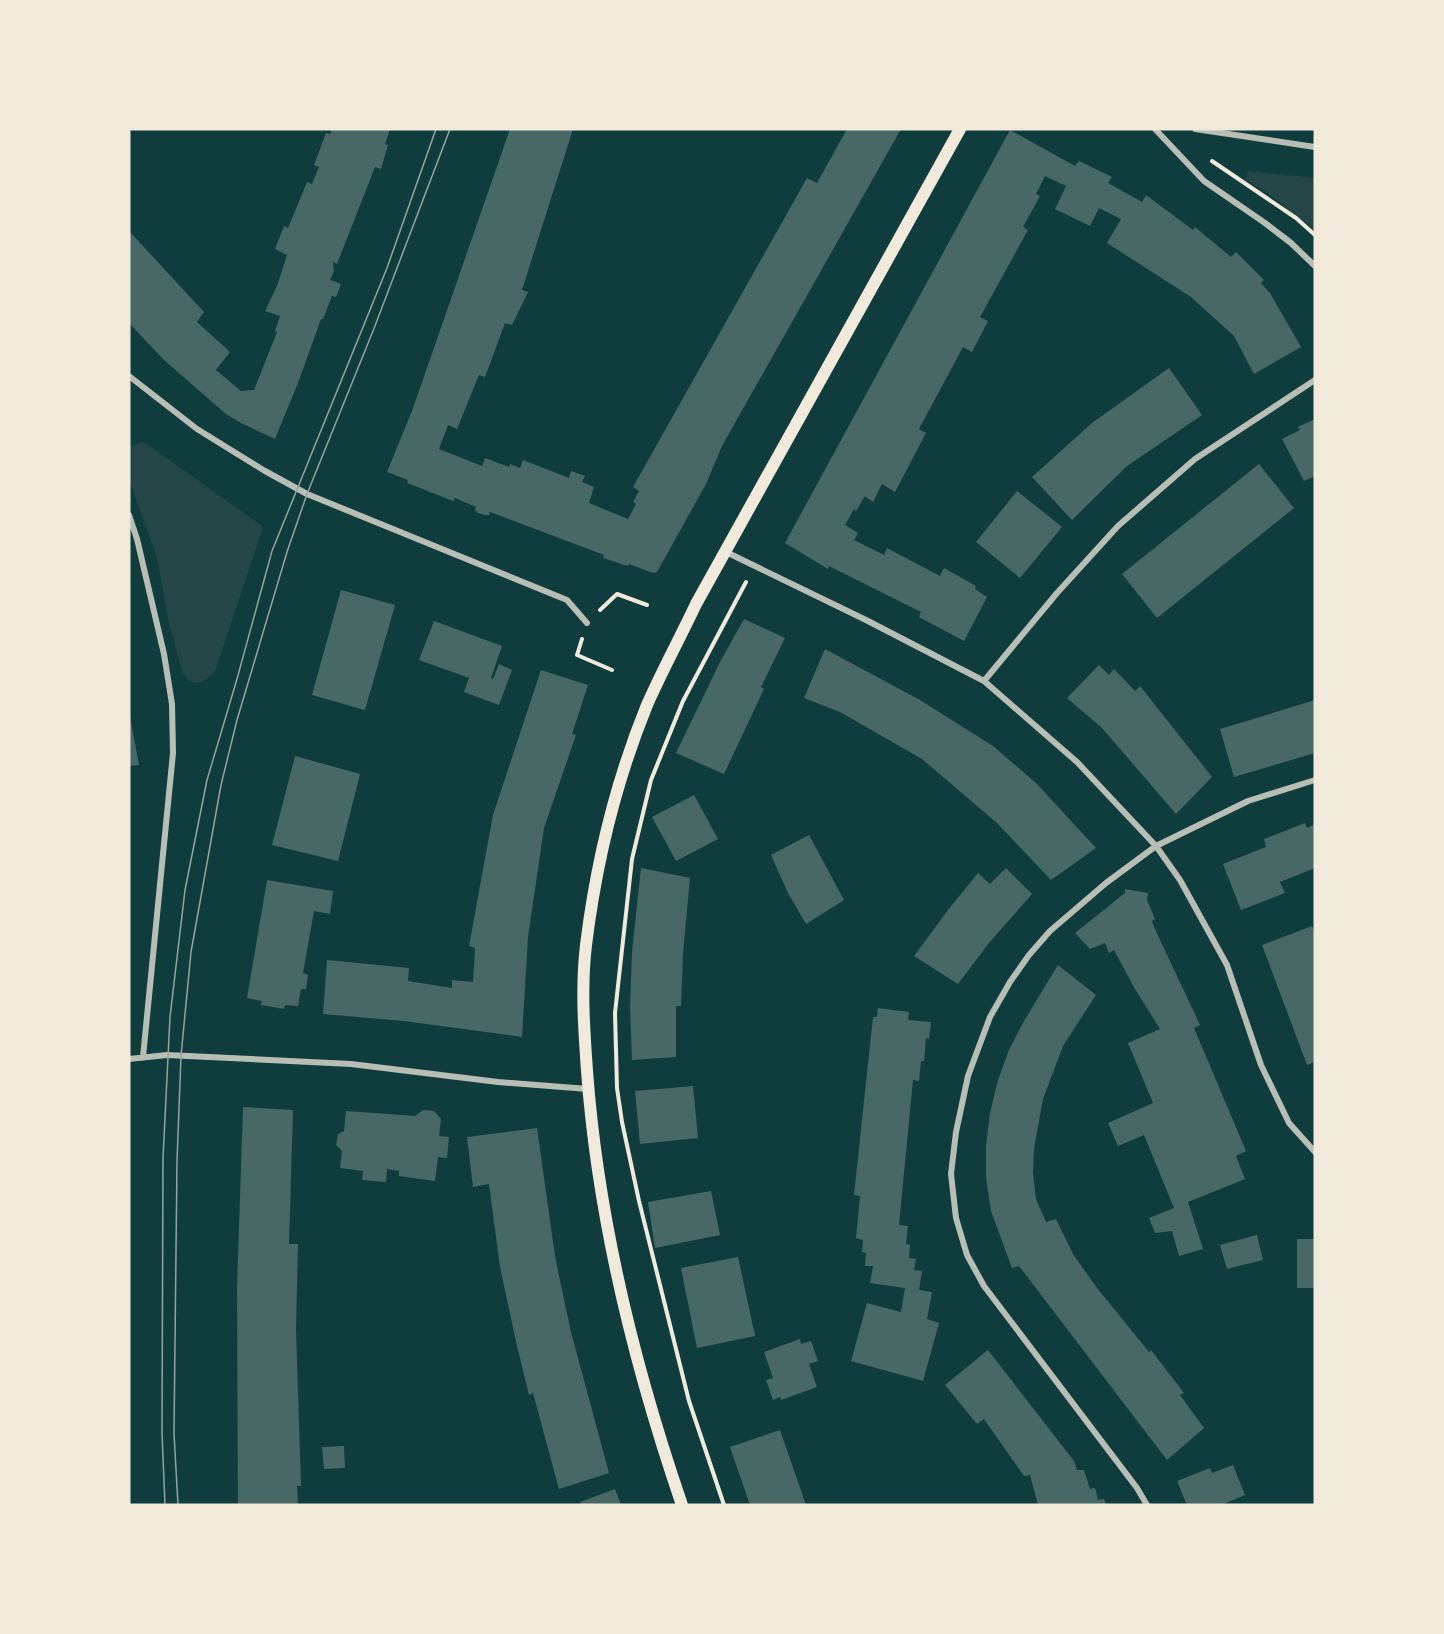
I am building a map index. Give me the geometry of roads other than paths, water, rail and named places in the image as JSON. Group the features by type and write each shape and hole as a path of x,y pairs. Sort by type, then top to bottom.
{"main road":[{"path":"682,1505 662,1448 617,1282 596,1159 588,1089 583,1011 586,946 600,859 614,801 647,706 696,604 960,129"}],"street":[{"path":"1155,129 1204,182 1292,243 1315,266"},
{"path":"1195,129 1315,147"},
{"path":"129,376 197,429 265,471 325,502 567,600 587,623"},
{"path":"984,681 1057,593 1118,526 1195,459 1315,381"},
{"path":"129,515 154,605 172,704 173,753 143,1057"},
{"path":"726,552 984,681 1077,762 1156,846 1180,880 1227,965 1261,1065 1289,1123 1315,1152"},
{"path":"1147,1505 1137,1488 984,1286 967,1255 956,1218 951,1174 956,1132 968,1076 990,1017 1029,955 1050,931 1106,883 1156,846 1248,801 1315,780"},
{"path":"129,1059 167,1055 351,1064 491,1081 588,1089"}],"tram line":[{"path":"165,1505 162,1433 163,1158 170,1017 185,890 207,780 272,551 387,268 436,129"},
{"path":"178,1505 174,1434 177,1161 181,1056 191,952 221,785 237,720 287,552 307,494 373,331 450,129"}]}
